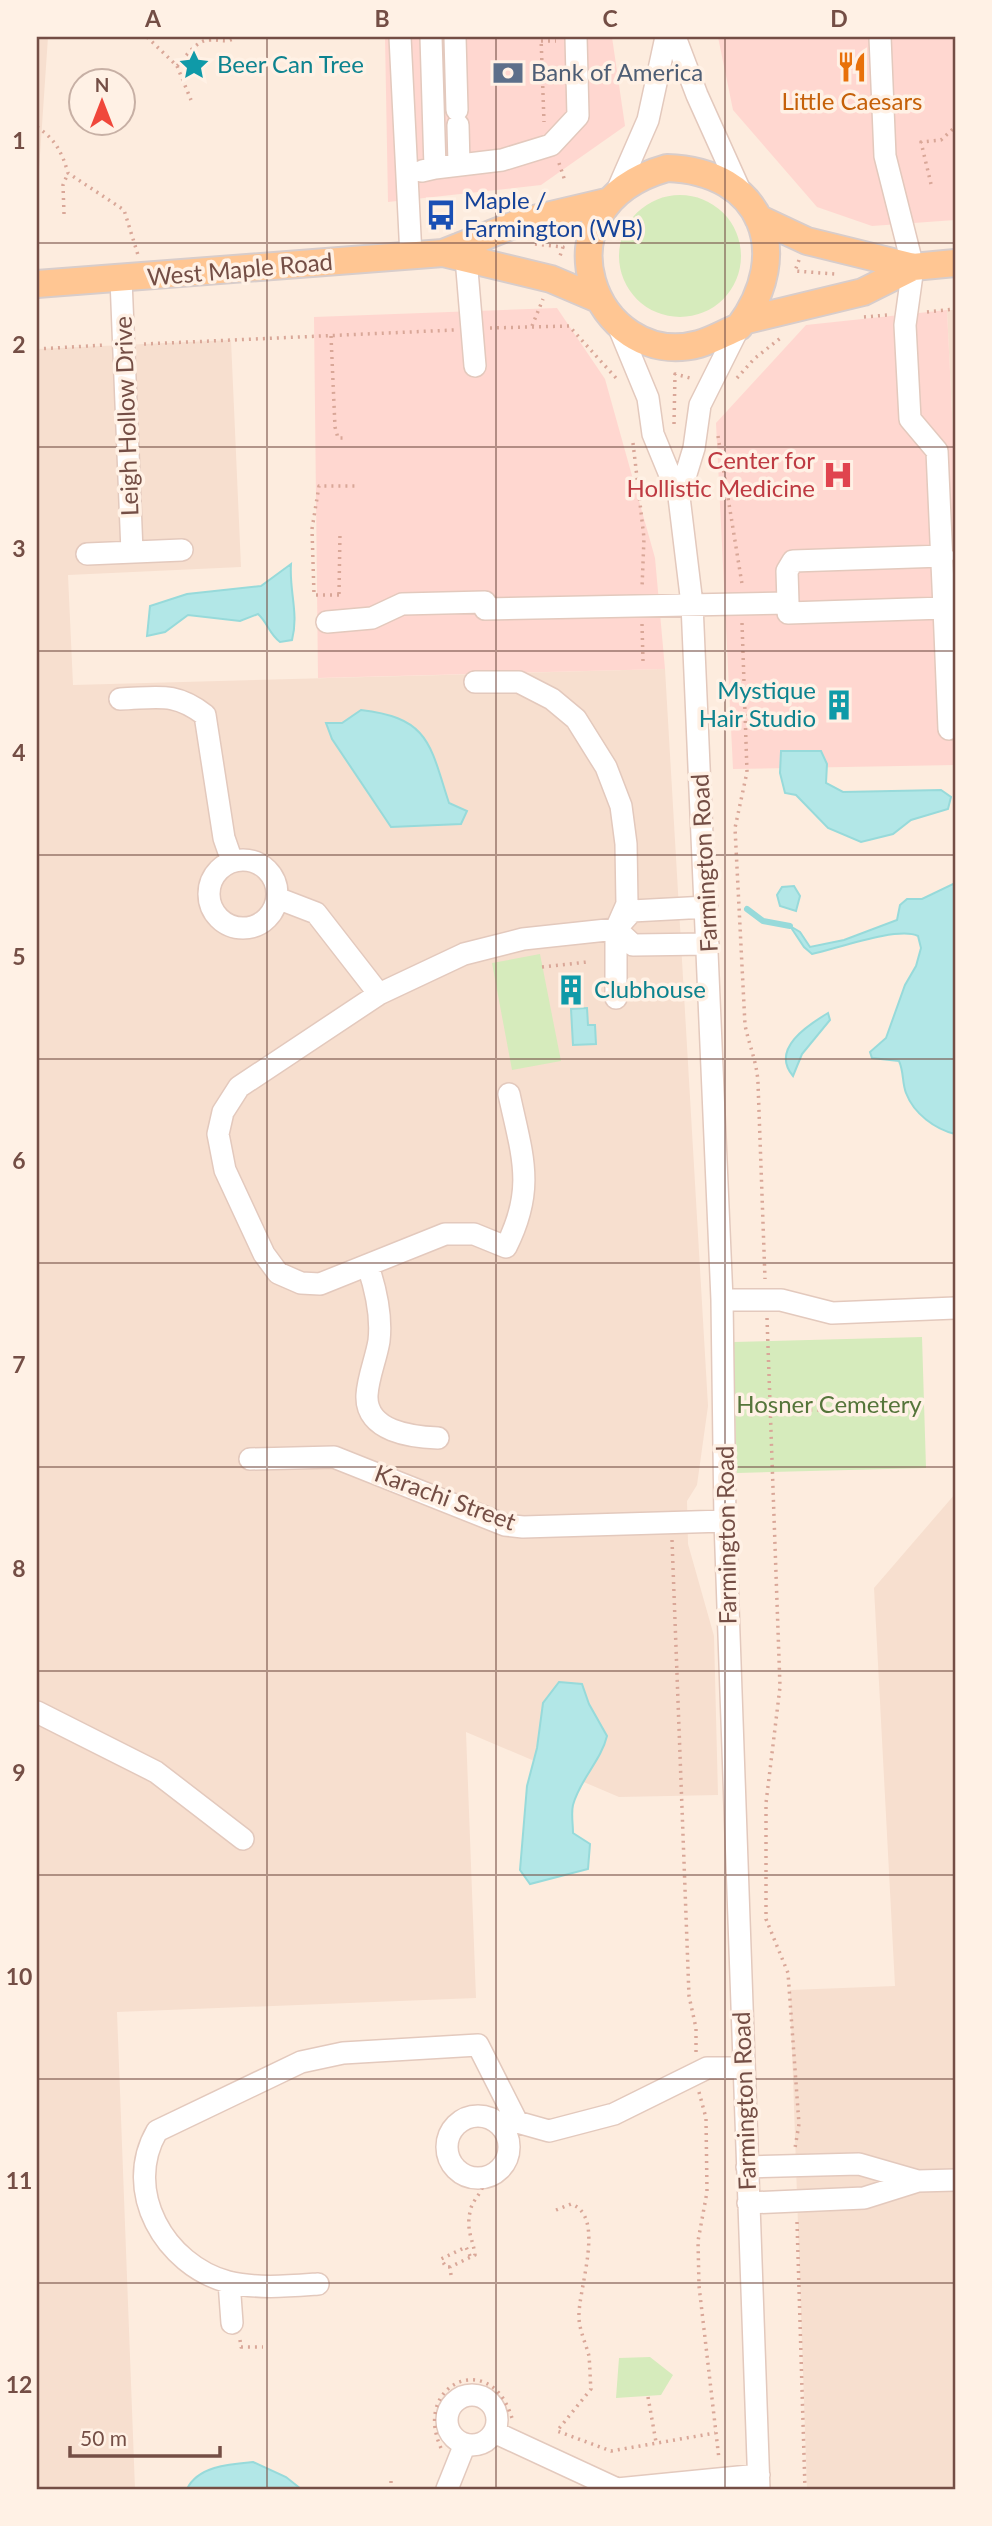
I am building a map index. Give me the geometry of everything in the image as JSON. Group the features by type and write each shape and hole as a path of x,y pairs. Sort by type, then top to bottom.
{"main road":[{"path":"741,324 760,293 767,268 766,242 758,218 742,195 720,178 694,169 667,168 640,176 612,196 589,241 589,271 598,299 617,323 641,339 669,346 698,344 741,324 863,292 913,267"},
{"name":"West Maple Road","path":"454,256 521,222 612,196"},
{"path":"758,218 807,241 913,267 955,263"},
{"name":"West Maple Road","path":"37,284 411,256 454,256 551,279 598,299"}],"street":[{"path":"400,37 411,256"},
{"path":"432,37 435,167"},
{"path":"455,37 459,165"},
{"path":"407,174 435,167 502,160 551,145 578,116 576,37"},
{"path":"612,196 648,120 666,37"},
{"path":"675,37 697,95 742,195"},
{"path":"880,37 885,156 913,267 905,325 910,419 937,451 949,729"},
{"path":"454,256 471,329 475,366"},
{"name":"Leigh Hollow Drive","path":"132,278 125,344 132,552"},
{"name":"Farmington Road","path":"617,323 648,398 653,434 679,497 692,604 722,1300 725,1521 759,2482"},
{"name":"Farmington Road","path":"679,497 694,448 700,405 741,324"},
{"path":"87,554 182,550"},
{"path":"943,556 793,561 787,571 788,613 944,608"},
{"path":"327,622 372,618 402,604 788,603"},
{"path":"475,682 519,682 533,688 576,719 606,767 625,825 627,904 616,929 616,998"},
{"path":"120,699 174,698 187,701 205,715 224,838 233,861"},
{"path":"244,859 265,867 277,887 277,898 268,918 247,928 226,924 217,916 208,896 209,885 222,866 233,861 244,859"},
{"path":"277,898 316,913 379,994"},
{"path":"509,1094 524,1164 526,1194 518,1224 506,1247 474,1234 445,1234 320,1284 300,1283 278,1273 264,1254 225,1170 218,1134 223,1112 239,1087 379,994 464,954 523,939 616,929 632,911 707,907"},
{"path":"616,929 633,945 708,944"},
{"path":"368,1266 379,1314 379,1341 367,1397 372,1412 396,1433 438,1438"},
{"path":"722,1300 766,1299 832,1313 955,1308"},
{"name":"Karachi Street","path":"250,1460 334,1457 505,1524 523,1527 725,1521"},
{"path":"37,1712 156,1772 243,1839"},
{"path":"318,2284 284,2287 229,2282 193,2269 166,2241 146,2204 144,2168 148,2146 156,2132 300,2062 343,2053 478,2045 510,2126 506,2158 501,2167 484,2177 464,2175 450,2161 447,2141 451,2132 467,2118 477,2116 510,2126 549,2131 614,2114 707,2068 744,2068"},
{"path":"747,2168 859,2164 918,2181"},
{"path":"748,2203 864,2199 918,2181 955,2180"},
{"path":"229,2282 232,2323"},
{"path":"466,2395 489,2401 497,2416 494,2432 482,2443 465,2444 451,2435 447,2419 452,2404 466,2395"},
{"path":"494,2432 617,2489 722,2480 759,2482"},
{"path":"447,2489 465,2444"}],"path":[{"path":"147,37 177,66 191,100"},
{"path":"177,66 196,46 207,40 227,43 237,37"},
{"path":"541,37 542,131 551,145 565,181"},
{"path":"37,127 53,138 63,154 68,173 63,185 64,214"},
{"path":"931,184 921,142 940,140 955,127"},
{"path":"68,173 124,209 132,278"},
{"path":"522,243 563,247 558,262"},
{"path":"800,258 795,271 842,275"},
{"path":"532,326 545,295"},
{"path":"37,349 569,326 618,381"},
{"path":"732,384 754,359 787,335"},
{"path":"331,336 335,427 338,438 344,438"},
{"path":"674,433 675,374 696,380"},
{"path":"631,434 644,538 643,661"},
{"path":"717,434 734,525 743,603 747,772 735,828 745,1025 749,1045 757,1062 780,1687 766,1803 766,1919 788,1973 799,2124 796,2167"},
{"path":"340,531 340,597 314,595 312,529 319,486 355,486"},
{"path":"542,967 587,962"},
{"path":"770,1402 789,1403 802,1410 845,1410"},
{"path":"671,1522 690,1996 696,2028 697,2087 706,2118 708,2193 698,2241 699,2286 722,2480"},
{"path":"471,2258 466,2247 441,2259 446,2267 450,2267 471,2258 476,2252 468,2237 470,2210 484,2189 484,2177"},
{"path":"796,2202 805,2489"},
{"path":"556,2210 571,2204 584,2211 587,2218 588,2251 579,2319 589,2357 591,2389 557,2431 611,2451 715,2433"},
{"path":"450,2267 451,2275"},
{"path":"648,2397 656,2442"},
{"path":"391,2481 391,2489"}],"shaded area":[{"path":"37,37 48,37 37,199"},
{"path":"385,37 612,37 625,126 541,185 388,202"},
{"path":"718,37 955,37 955,220 872,226 817,207 733,110"},
{"path":"557,308 605,379 655,558 665,669 318,678 314,317"},
{"path":"947,310 955,310 955,475"},
{"path":"947,310 955,475 955,765 733,769 716,423 806,325"},
{"path":"231,340 241,567 68,575 73,685 665,669 708,1406 697,1485 687,1501 688,1544 714,1636 718,1795 619,1797 466,1732 476,1998 117,2012 135,2489 37,2489 37,349"},
{"path":"955,1494 955,2489 807,2489 790,1990 895,1986 874,1588"}],"green space":[{"path":"680,195 703,199 723,213 737,233 741,256 737,279 723,299 703,313 680,317 657,313 637,299 623,279 619,256 623,233 637,213 657,199"},
{"path":"540,954 561,1061 512,1070 492,963"},
{"name":"Hosner Cemetery","path":"922,1337 926,1468 737,1473 733,1342"},
{"path":"650,2357 673,2375 661,2395 616,2398 619,2358"}],"water":[{"path":"291,564 295,621 292,640 280,642 258,614 240,621 188,615 165,632 147,636 150,606 187,594 261,586"},
{"path":"361,710 401,720 424,738 437,765 449,803 467,811 461,824 391,827 332,739 326,723 342,723"},
{"path":"781,751 821,751 827,764 826,783 843,792 941,790 951,797 948,809 911,820 893,834 861,842 828,828 796,795 785,793 780,773"},
{"path":"955,883 955,1134 933,1124 914,1108 905,1089 899,1061 872,1058 870,1052 886,1038 905,985 916,966 921,948 918,936 882,936 812,954 790,926 800,932 810,947 844,940 897,920 900,905 907,899 922,899"},
{"path":"794,886 800,896 796,911 780,906 777,895 782,887"},
{"path":"587,1008 588,1025 595,1025 596,1044 573,1045 571,1009"},
{"path":"828,1013 830,1020 802,1054 793,1076 787,1066 789,1047 802,1031"},
{"path":"559,1682 582,1684 589,1704 607,1736 572,1808 573,1833 590,1844 588,1869 530,1884 520,1870 527,1786 537,1748 543,1703"},
{"path":"253,2462 286,2477 301,2489 187,2489 192,2481 207,2471 225,2465"}],"waterway":[{"path":"747,909 763,921 790,926"}],"place":[{"name":"Beer Can Tree","path":"194,65"},
{"name":"Little Caesars","path":"852,67"},
{"name":"Bank of America","path":"508,73"},
{"name":"Maple / Farmington (WB)","path":"441,215"},
{"name":"Center for Hollistic Medicine","path":"838,475"},
{"name":"Mystique Hair Studio","path":"839,705"},
{"name":"Clubhouse","path":"571,990"}]}
